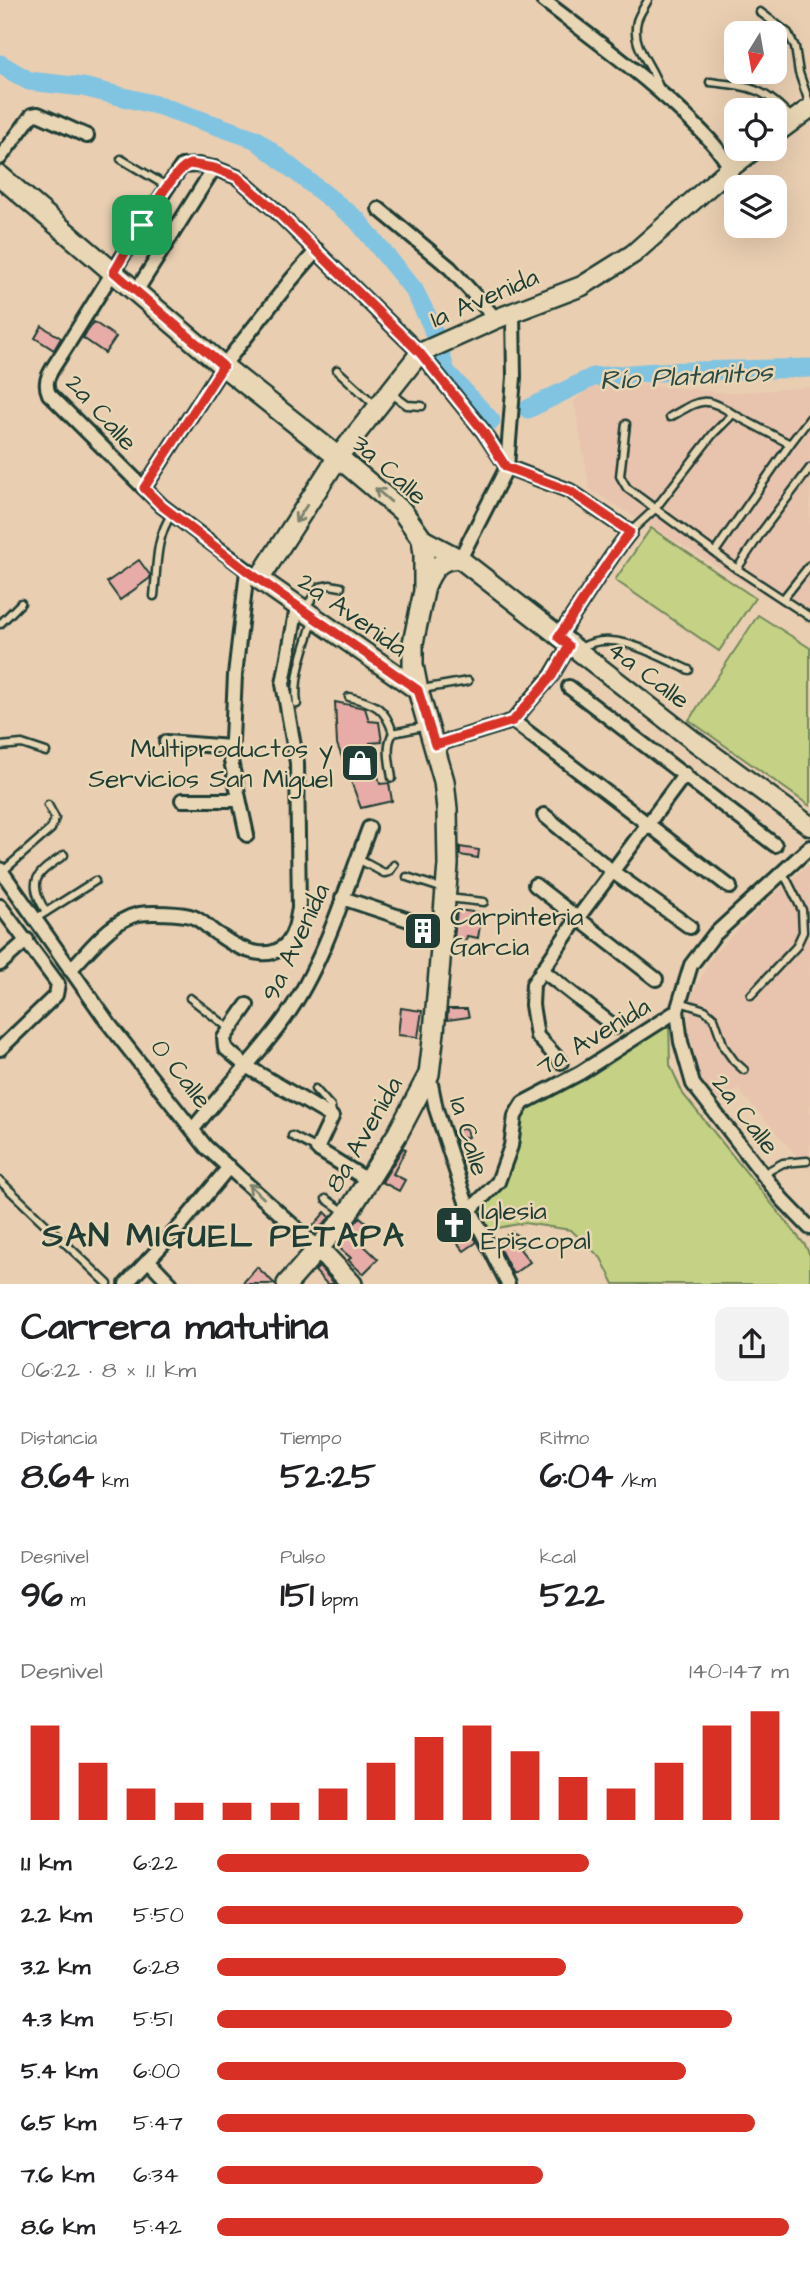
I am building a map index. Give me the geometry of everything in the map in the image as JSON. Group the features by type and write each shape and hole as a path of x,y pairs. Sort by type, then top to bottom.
{"main road":[{"name":"3a Calle","path":"0,176 223,366 402,511 422,539 424,591 412,655 418,690 444,781 448,865 435,1032 429,1074"},
{"name":"1a Avenida","path":"253,575 338,457"},
{"name":"2a Avenida","path":"253,575 418,690"},
{"name":"8a Avenida","path":"287,1284 347,1214 398,1133 429,1074"},
{"name":"0 Calle","path":"318,1248 352,1284"}],"street":[{"path":"544,0 661,93 722,153 730,168"},
{"path":"787,125 810,107"},
{"path":"0,158 32,115 38,114 87,136"},
{"name":"1a Avenida","path":"338,457 422,352 504,315 582,286 633,254 739,161"},
{"path":"114,272 182,166 199,164 237,177 275,210 422,352 483,431 506,467 570,491 630,532 607,561 577,612 568,645 552,676 513,721 435,745"},
{"path":"137,290 214,168"},
{"path":"379,209 504,315 514,377 506,467 460,559 441,562 434,569 424,591"},
{"path":"144,488 223,366 317,250"},
{"name":"2a Calle","path":"114,272 47,379 49,394 173,514 253,575"},
{"name":"4a Calle","path":"422,539 460,559 568,645 810,826"},
{"path":"247,835 231,761 231,747 235,674 253,575"},
{"path":"70,970 119,921 140,914 192,916 220,937 258,955 274,952 287,943 294,931 299,909 297,763 283,684 304,612"},
{"path":"569,687 775,845"},
{"path":"513,721 730,887"},
{"path":"166,742 231,747"},
{"path":"561,1062 537,1036 532,1005 533,984 577,919 684,774"},
{"path":"182,800 239,800"},
{"path":"544,815 613,872 690,927"},
{"name":"9a Avenida","path":"193,1129 285,1018 306,982 369,828"},
{"name":"7a Avenida","path":"471,1209 498,1182 511,1146 515,1116 523,1103 580,1073 679,1006 691,965 714,935 810,846"},
{"name":"0 Calle","path":"1,871 40,916 70,970 108,1024 206,1147 318,1248"},
{"path":"535,885 656,979"},
{"path":"342,898 442,931"},
{"path":"0,906 58,984 59,990 0,1049"},
{"path":"0,964 27,940"},
{"path":"542,970 615,1027"},
{"path":"247,1005 223,1044 246,1066 331,1117 332,1121 317,1149 369,1181"},
{"name":"2a Calle","path":"679,1006 681,1042 693,1084 782,1199 810,1228"},
{"name":"1a Calle","path":"429,1074 436,1109 465,1199 507,1284"},
{"path":"126,1284 229,1167"},
{"path":"148,1261 172,1284"}],"lane":[{"path":"648,0 638,21 636,38 658,79 661,93"},
{"path":"760,12 788,33 795,47 799,73 810,107"},
{"path":"710,82 743,86 762,92 794,120"},
{"path":"121,159 168,187"},
{"path":"337,370 378,407"},
{"path":"390,392 407,405 422,406"},
{"path":"670,417 702,401 712,401 790,444"},
{"path":"630,532 655,509 713,434 733,414"},
{"path":"715,552 810,418"},
{"path":"626,424 620,476 627,488 737,569 810,617"},
{"path":"737,569 810,468"},
{"path":"154,596 159,543 173,514"},
{"path":"783,599 810,565"},
{"path":"297,704 304,612 320,587 341,587"},
{"path":"0,624 21,603"},
{"path":"568,645 587,645 606,640 632,645 689,670"},
{"path":"418,690 468,681"},
{"path":"349,697 369,702 381,710 388,718 393,733"},
{"path":"392,778 388,754 389,740 393,733 429,725"},
{"path":"0,746 22,744 46,752"},
{"path":"1,871 51,830 55,818 48,805"},
{"path":"64,855 40,872 35,883 40,916 95,881"},
{"path":"358,859 384,873 389,873 394,865"},
{"path":"751,995 796,947 803,932 802,910 781,873"},
{"path":"407,877 445,893 484,902"},
{"path":"190,998 230,1029"},
{"path":"679,1006 705,1010 714,1018 724,1047 744,1070"},
{"path":"315,1089 331,1107 331,1117"},
{"path":"292,1136 317,1149"},
{"path":"763,1174 783,1163 807,1161"},
{"path":"0,1181 108,1284"},
{"path":"326,1199 347,1214"}],"shaded area":[{"path":"596,380 729,393 810,387 810,622 590,490 574,401"},
{"path":"810,864 810,1171 738,1089 723,1103 702,1084 687,1044 691,997 713,955 773,895"}],"green space":[{"path":"651,528 755,598 719,651 615,580"},
{"path":"758,615 810,648 810,806 689,720"},
{"path":"669,1019 670,1065 683,1094 805,1245 810,1255 810,1284 614,1284 601,1258 571,1230 524,1223 487,1230 477,1206 498,1183 522,1108 617,1057"}],"building":[{"path":"94,322 116,337 105,353 83,338"},
{"path":"42,326 61,338 54,350 35,338"},
{"path":"139,560 150,578 120,600 107,582"},
{"name":"Multiproductos y Servicios San Miguel","path":"335,702 365,708 369,721 379,722 382,742 370,743 380,784 389,783 392,801 361,808 337,744"},
{"path":"460,847 479,850 478,858 460,855"},
{"path":"457,910 482,913 478,938 467,936 466,940 454,939"},
{"path":"418,932 428,936 426,944 416,942"},
{"path":"401,1008 422,1011 418,1037 398,1035"},
{"path":"448,1009 467,1009 469,1017 447,1020"},
{"path":"466,1128 468,1137 455,1140 453,1131"},
{"path":"403,1148 406,1149 393,1174 405,1180 399,1191 382,1182"},
{"path":"325,1212 330,1217 318,1230 313,1226"},
{"path":"459,1215 477,1242 464,1251 443,1226"},
{"path":"360,1217 367,1223 356,1238 378,1259 363,1274 337,1246"},
{"path":"512,1232 527,1242 520,1249 530,1262 513,1274 496,1242"},
{"path":"257,1267 275,1284 242,1284"},
{"path":"319,1267 335,1284 327,1284 315,1271"}],"waterway":[{"name":"Río Platanitos","path":"0,64 29,81 83,87 160,106 255,139 357,220 414,290 431,324 446,372 491,421"},
{"name":"Río Platanitos","path":"528,409 593,377 656,372 810,368"}],"place":[{"name":"Multiproductos y Servicios San Miguel","path":"360,763"},
{"name":"Carpinteria Garcia","path":"423,931"},
{"name":"Iglesia Episcopal","path":"454,1225"}],"district":[{"name":"SAN MIGUEL PETAPA","path":"224,1234"}],"route":[{"path":"199,164 237,177 317,250 420,353 483,431 506,467 570,491 630,532 607,561 577,612 558,637 569,646 552,676 513,721 435,745 418,690 221,552 162,506 144,488 223,366 114,272 142,225 182,166 199,164"}]}
